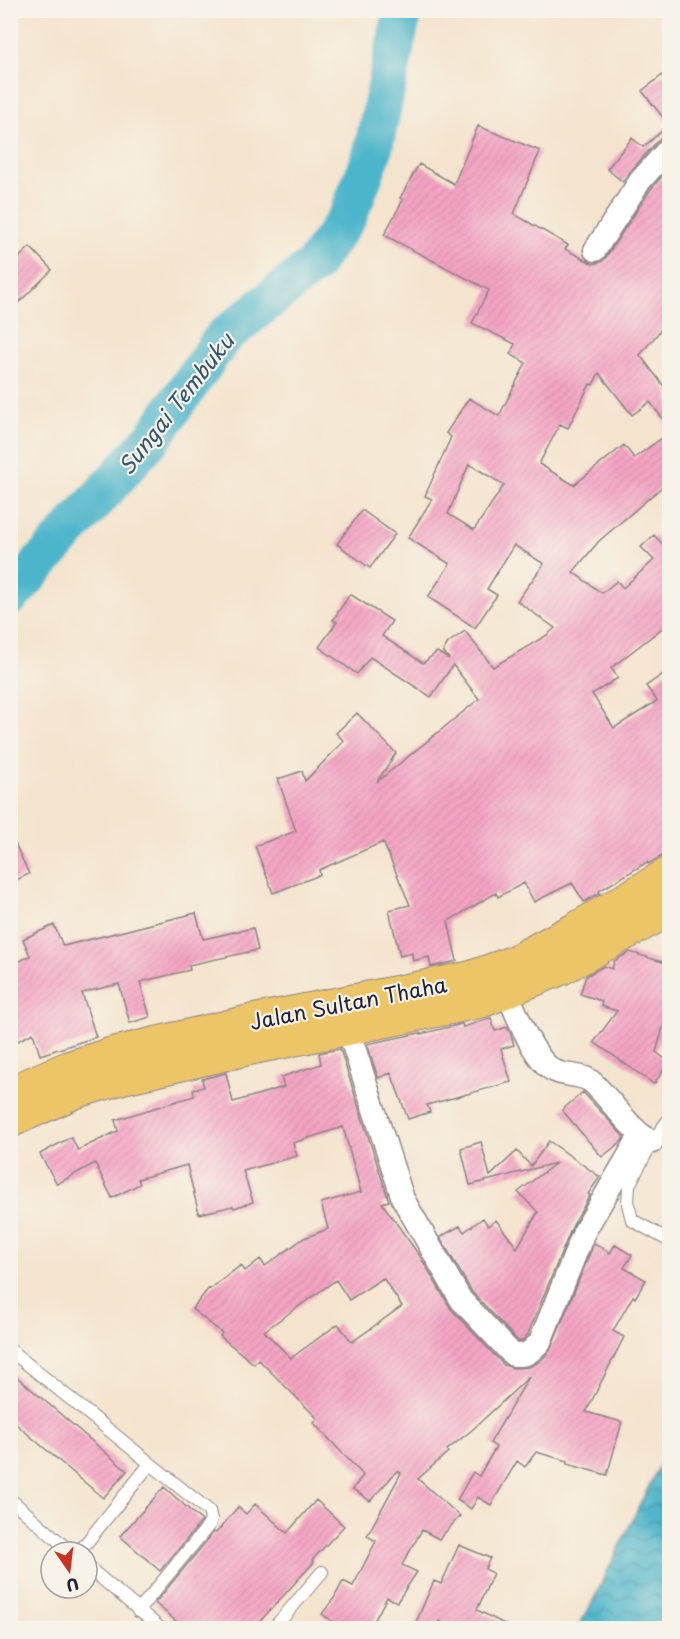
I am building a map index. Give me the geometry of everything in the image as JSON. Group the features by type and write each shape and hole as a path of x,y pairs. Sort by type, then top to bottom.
{"highway":[{"name":"Jalan Sultan Thaha","path":"10,1093 68,1068 115,1053 254,1034 348,1029 482,1001 562,968 660,910 669,873"},
{"name":"Jalan Sultan Thaha","path":"10,1121 75,1092 254,1034 470,978 514,962 576,929 660,910"}],"street":[{"path":"596,250 639,181 669,147"},
{"path":"348,1029 403,1199 461,1300 513,1355 523,1356 530,1353 540,1342 584,1232 646,1139 590,1080 553,1070 537,1056 506,990"}],"lane":[{"path":"669,1118 646,1139 629,1185 628,1204 632,1220 669,1241"},
{"path":"10,1350 209,1511 211,1519 208,1525 138,1611"},
{"path":"89,1540 150,1464"},
{"path":"10,1499 57,1540"},
{"path":"274,1629 322,1572"},
{"path":"99,1577 160,1629"}],"water":[{"path":"669,1445 669,1628 578,1628 592,1603"}],"building":[{"path":"669,70 669,125 642,91"},
{"path":"669,125 669,134 660,138 623,182 607,169 632,138 643,147"},
{"path":"478,126 540,151 514,214 568,245 565,249 593,264 601,262 606,257 651,189 669,168 669,320 640,355 669,393 669,427 650,402 632,415 599,373 593,385 590,384 568,428 560,424 539,464 574,485 624,445 634,458 669,433 669,481 599,541 573,572 602,593 617,581 623,588 654,560 641,547 654,535 667,549 669,547 669,623 611,668 618,678 592,694 614,728 657,701 646,686 669,670 669,854 648,864 647,862 584,902 572,883 534,902 524,883 498,897 496,893 448,921 457,961 431,967 429,957 413,961 412,953 400,956 389,910 410,905 383,842 319,870 320,875 273,893 255,846 296,831 278,779 302,771 305,781 344,741 336,733 357,713 396,753 377,782 479,699 453,665 431,697 370,657 357,674 319,647 337,622 333,620 350,594 392,621 382,636 423,663 437,652 449,659 443,651 448,643 465,631 493,667 555,628 517,601 544,564 514,545 487,589 497,595 475,628 428,597 450,564 408,538 432,499 425,496 451,437 446,433 469,398 499,416 526,363 510,354 515,344 472,323 489,290 384,235 403,200 400,198 419,164 454,184","holes":["469,464 504,485 474,530 448,514"]},
{"path":"30,247 52,270 10,311 10,266"},
{"path":"362,510 395,534 370,568 337,544"},
{"path":"10,833 29,874 10,883"},
{"path":"196,913 203,939 253,928 258,950 189,965 190,970 140,982 150,1017 130,1023 119,984 82,993 96,1037 40,1055 33,1033 10,1045 10,966 30,956 23,939 54,925 63,946"},
{"path":"630,952 669,964 669,1006 656,1052 669,1062 654,1084 594,1042 617,1011 601,1006 602,1001 580,994 586,976 604,966 612,969 614,961"},
{"path":"491,1018 495,1031 507,1027 510,1032 514,1045 501,1049 511,1082 427,1105 430,1112 408,1119 391,1073 378,1078 367,1044 462,1024 463,1027"},
{"path":"340,1049 389,1201 382,1203 417,1251 451,1309 504,1365 513,1368 529,1367 539,1362 550,1351 594,1243 610,1253 615,1245 632,1255 624,1268 646,1280 635,1298 633,1296 613,1331 624,1337 586,1412 622,1422 607,1475 567,1464 568,1461 536,1452 525,1467 517,1461 491,1505 478,1497 471,1509 457,1500 473,1472 479,1476 496,1447 490,1443 529,1377 418,1479 460,1516 439,1539 422,1530 402,1565 417,1572 397,1602 387,1597 370,1629 343,1629 322,1614 343,1581 353,1586 376,1541 367,1536 401,1473 397,1471 370,1501 353,1489 363,1475 314,1423 318,1419 258,1359 254,1364 220,1336 222,1333 192,1309 209,1288 241,1265 245,1271 260,1259 265,1266 304,1238 328,1229 321,1203 361,1192 343,1127 293,1143 297,1156 243,1171 253,1202 199,1214 187,1165 138,1179 140,1184 112,1198 95,1163 57,1184 40,1154 71,1137 78,1150 118,1131 115,1120 194,1096 193,1089 204,1087 202,1079 226,1073 233,1102 284,1087 281,1077 321,1064 319,1053","holes":["383,1278 402,1306 352,1342 338,1324 291,1358 264,1331 336,1280 349,1300"]},
{"path":"583,1092 624,1137 602,1157 562,1110"},
{"path":"549,1141 600,1177 588,1194 590,1195 572,1227 528,1334 519,1342 472,1292 440,1237 460,1226 464,1232 483,1218 488,1226 496,1220 517,1248 538,1212 518,1192 556,1163 470,1185 461,1148 481,1142 490,1176 517,1151 531,1166"},
{"path":"10,1371 127,1471 103,1498 10,1419"},
{"path":"164,1487 202,1521 160,1571 120,1536"},
{"path":"316,1500 344,1526 253,1629 185,1629 155,1603 214,1532 216,1533 238,1507 246,1514 255,1504 287,1533"},
{"path":"459,1545 490,1558 485,1569 493,1573 477,1610 514,1629 455,1629 439,1621 436,1629 413,1629 434,1581 441,1584"}],"waterway":[{"name":"Sungai Tembuku","path":"10,597 154,436 223,337 313,266 348,216 372,154 403,10"}]}
